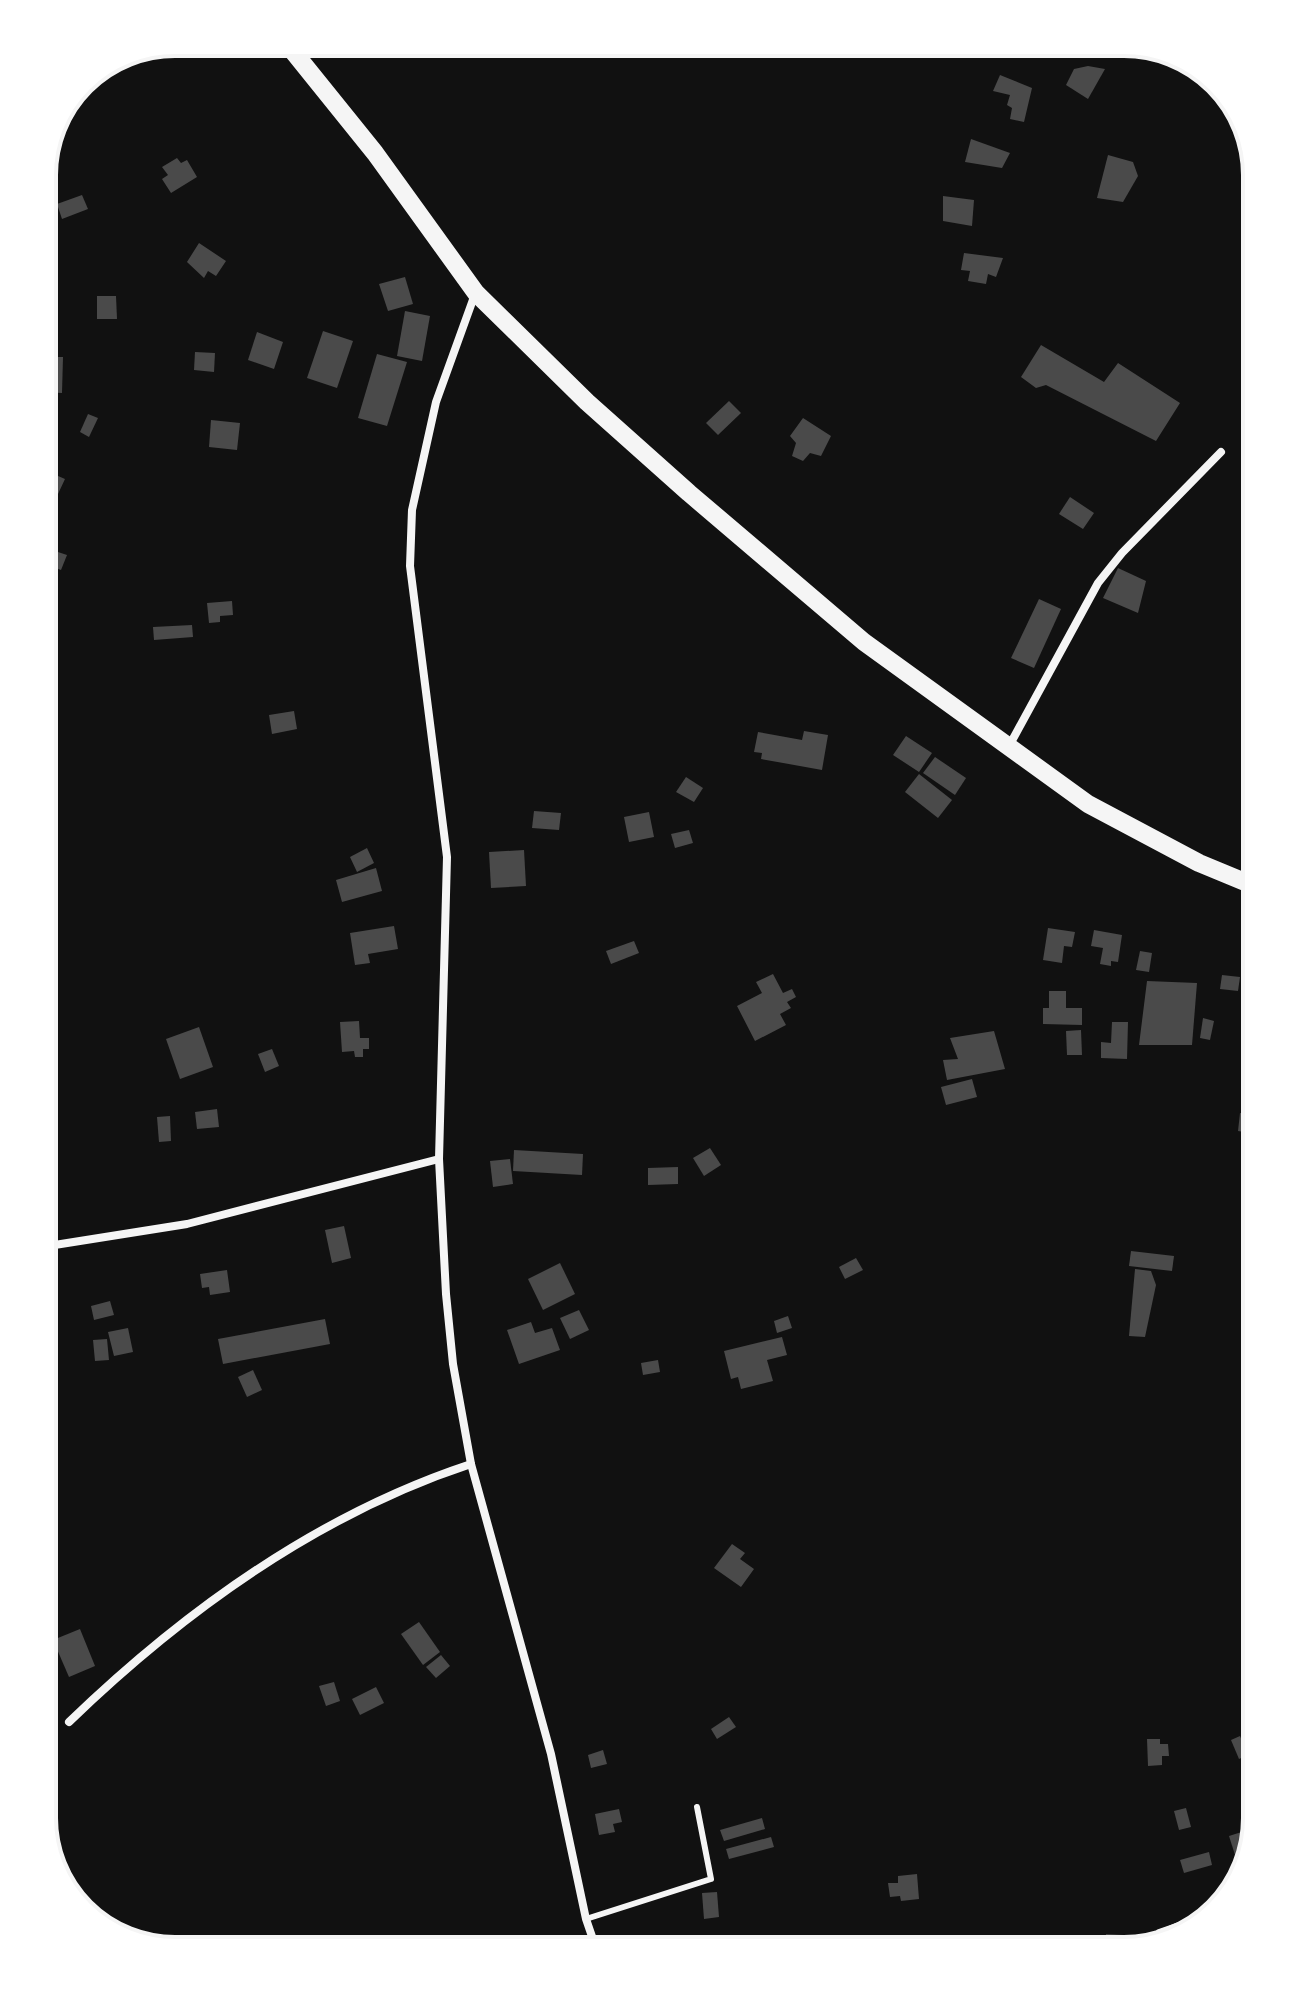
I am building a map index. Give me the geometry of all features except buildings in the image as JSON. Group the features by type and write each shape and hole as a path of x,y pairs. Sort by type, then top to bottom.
{"main road":[{"path":"297,56 375,153 476,293 587,402 689,493 864,642 1088,804 1156,842 1243,881"}],"street":[{"path":"476,293 436,402 412,510 410,566 447,857 439,1159 453,1364 471,1464 551,1754 592,1937"},
{"path":"1008,748 1098,583 1122,553 1221,452"},
{"path":"56,1245 187,1224 439,1159"},
{"path":"69,1722 130,1663 240,1582 300,1543 415,1483 471,1464"}],"lane":[{"path":"586,1919 711,1879 697,1807"}]}
